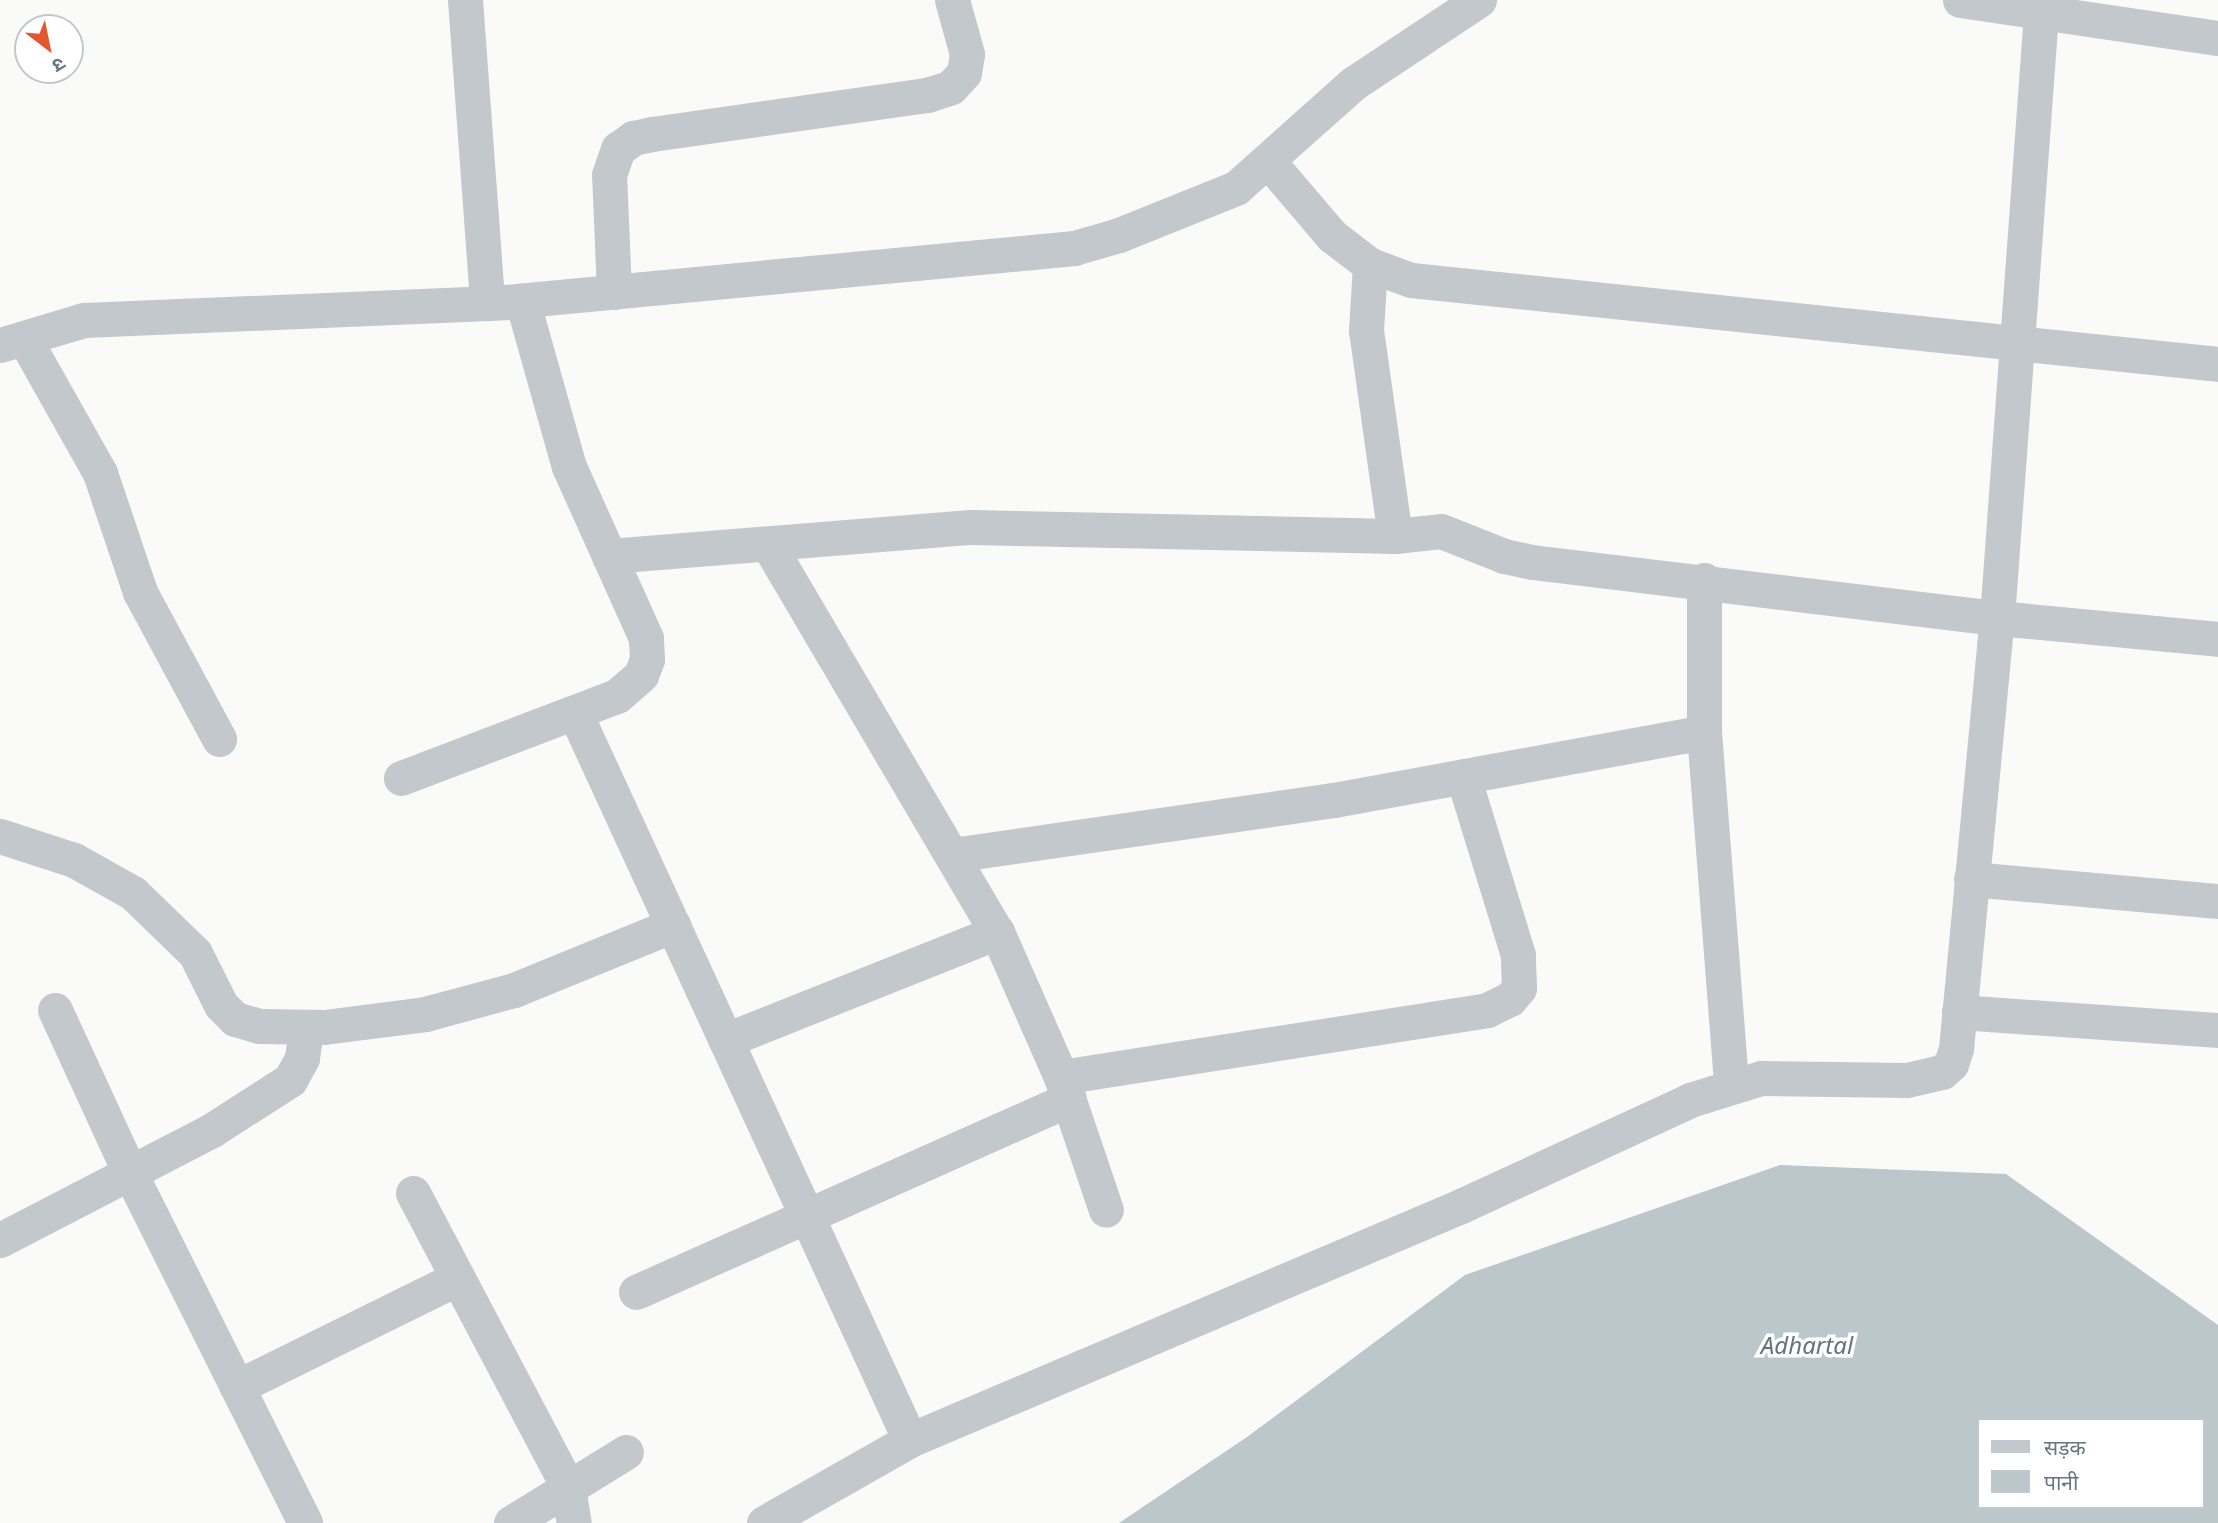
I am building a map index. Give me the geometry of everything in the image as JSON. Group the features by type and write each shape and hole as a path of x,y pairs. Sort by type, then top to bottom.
{"street":[{"path":"465,0 487,303"},
{"path":"614,292 609,174 618,149 633,138 652,134 927,95 950,87 964,73 967,54 952,0"},
{"path":"219,739 140,593 100,473 12,342 84,320 487,303 1074,248 1119,235 1236,188 1269,162 1354,83 1479,0"},
{"path":"1960,0 2043,7 2218,38"},
{"path":"764,1523 910,1440 1461,1206 1731,1085 1761,1078 1926,1078 1951,1064 1959,1012 1997,618 2043,7"},
{"path":"1269,162 1332,236 1370,265 1411,280 2218,364"},
{"path":"1370,265 1366,330 1395,536"},
{"path":"401,778 575,713 632,686 647,659 646,638 569,467 522,300"},
{"path":"609,556 971,527 1395,536 1441,531 1504,556 1532,562 1704,580 1997,618 2218,639"},
{"path":"768,544 997,932 1065,1088 1106,1210"},
{"path":"1704,580 1703,732 1731,1085"},
{"path":"575,713 910,1440"},
{"path":"952,855 1334,800 1703,732"},
{"path":"636,1292 806,1215 1065,1088 1486,1010 1510,999 1519,989 1518,955 1463,776"},
{"path":"0,836 74,860 133,893 195,953 221,1004 235,1019 259,1027 306,1028 425,1014 514,990 673,925"},
{"path":"1971,879 2218,901"},
{"path":"726,1040 997,932"},
{"path":"55,1010 131,1175 305,1523"},
{"path":"1959,1012 2218,1030"},
{"path":"0,1240 131,1175 290,1080 302,1059 306,1028"},
{"path":"413,1193 569,1487 574,1523"},
{"path":"237,1387 458,1278"},
{"path":"511,1523 626,1452"}],"water":[{"name":"Adhartal","path":"1780,1165 2006,1174 2218,1325 2218,1523 1119,1523 1247,1437 1465,1275"}]}
